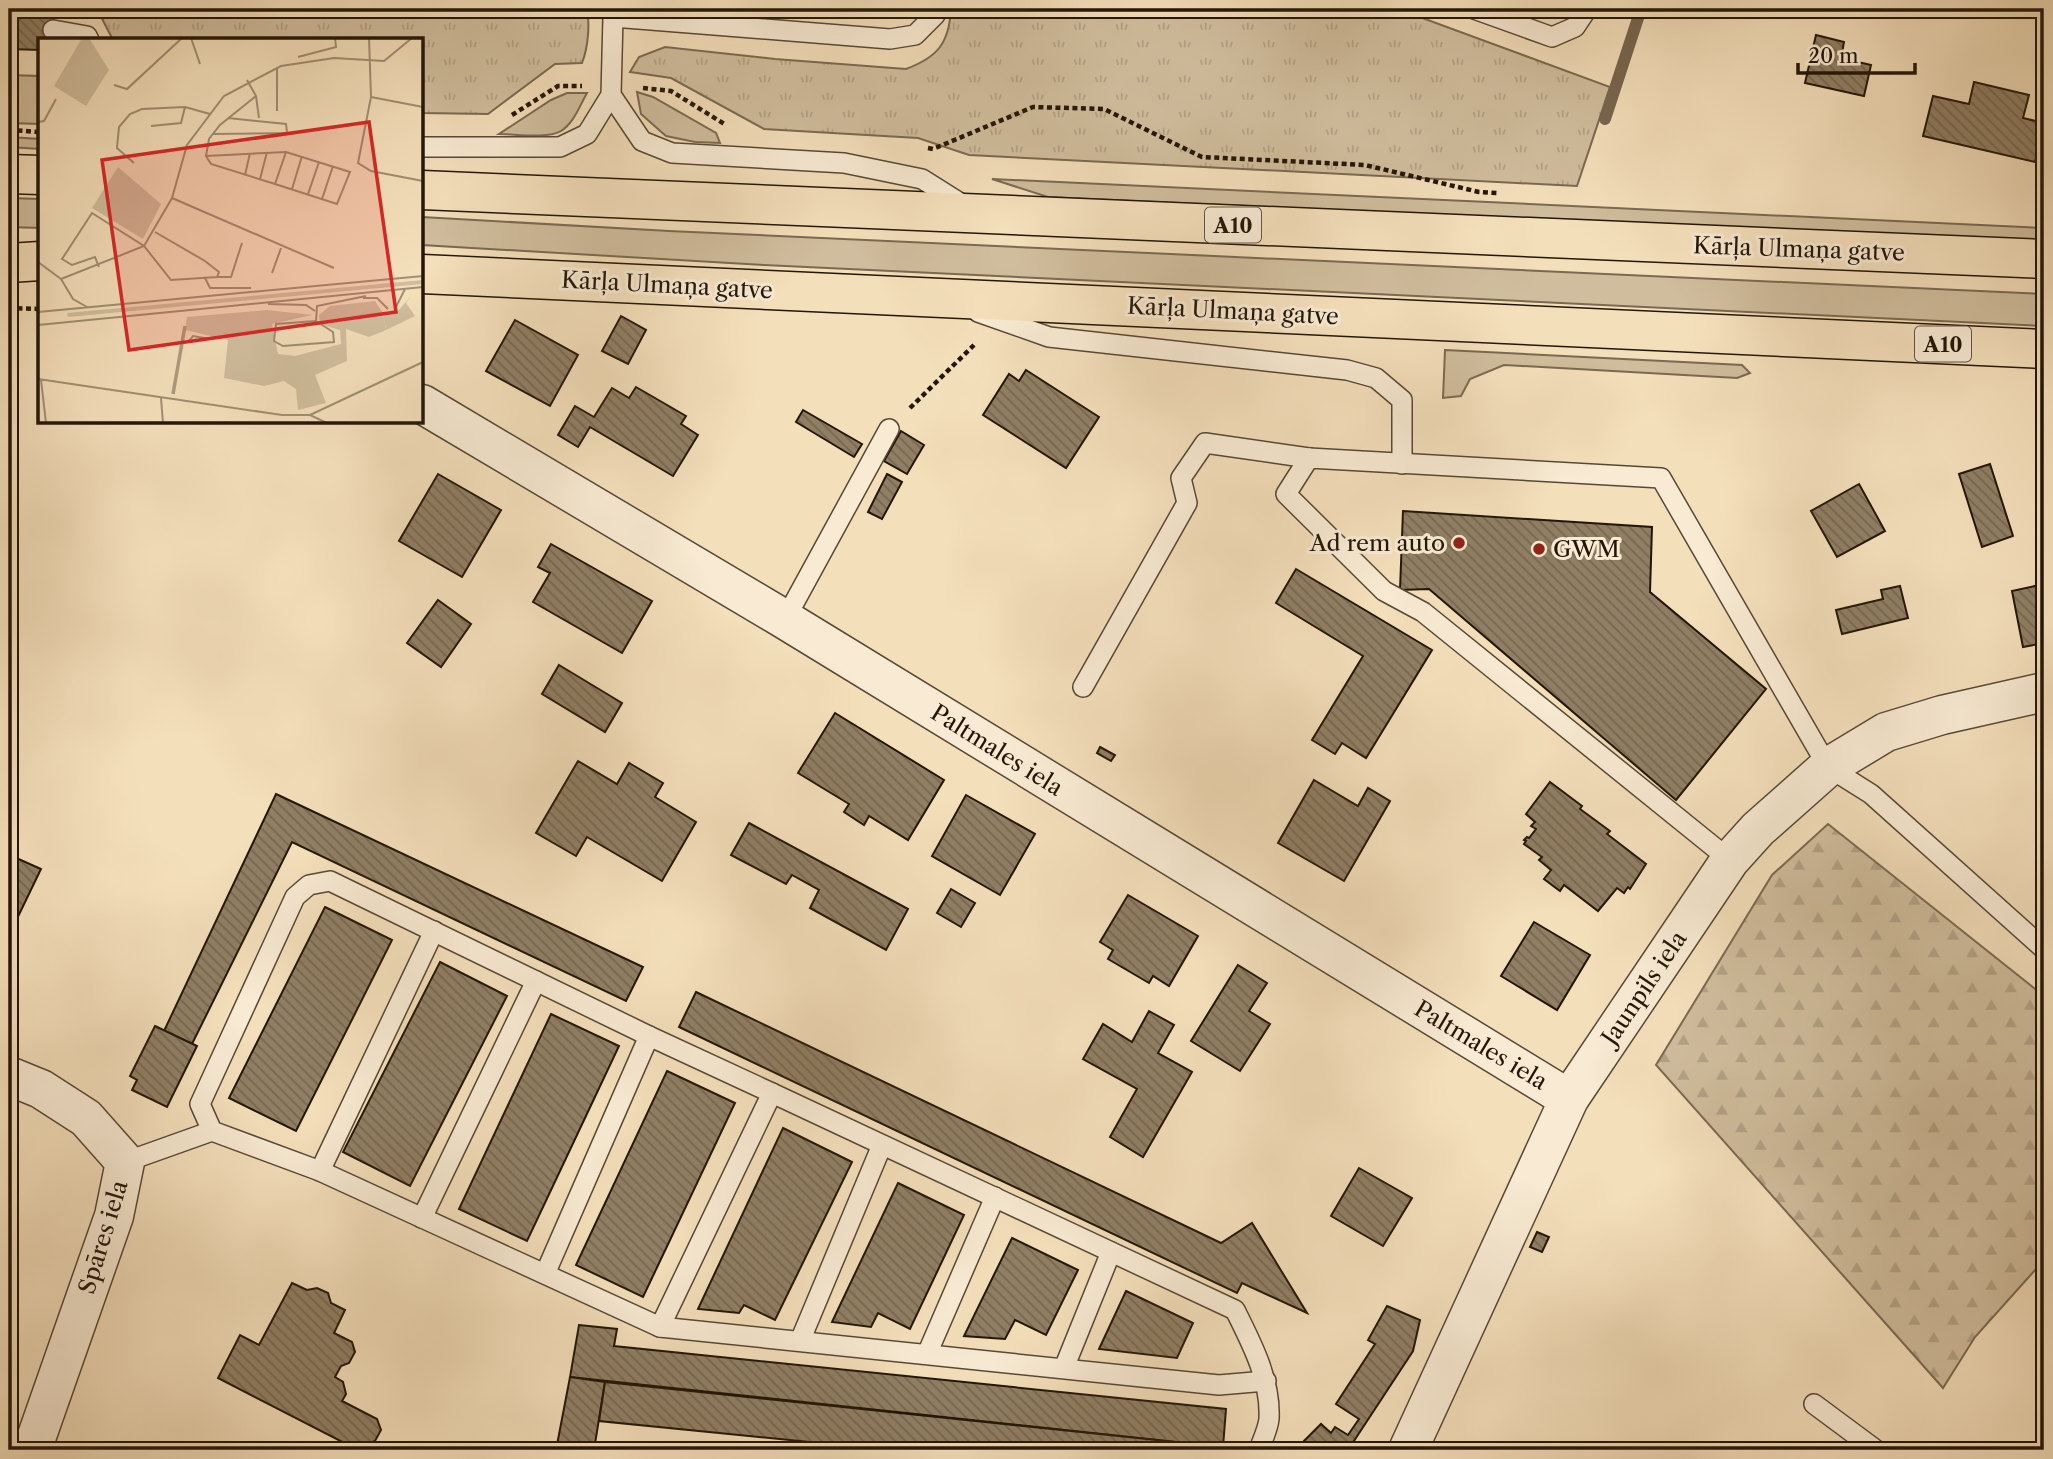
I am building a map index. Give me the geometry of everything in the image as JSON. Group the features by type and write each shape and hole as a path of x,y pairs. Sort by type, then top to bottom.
{"highway":[{"path":"9,174 38,175"},
{"name":"Kārļa Ulmaņa gatve","path":"424,190 2044,259"},
{"path":"9,256 38,259"},
{"path":"9,263 38,259"},
{"name":"Kārļa Ulmaņa gatve","path":"424,274 2044,349"}],"street":[{"name":"Paltmales iela","path":"424,405 784,619 1569,1099"},
{"name":"Jaunpils iela","path":"1408,1450 1569,1099 1730,860 1758,829 1828,767 1886,732 1942,715 2044,692"},
{"name":"Spāres iela","path":"9,1076 41,1089 86,1118 125,1162 114,1216 32,1450"}],"lane":[{"path":"424,147 560,147 587,134 611,90 611,13 890,39 915,36 934,15 935,9"},
{"path":"1474,9 1552,37 1575,27 1587,9"},
{"path":"53,30 88,38"},
{"path":"611,90 642,141 671,153 844,163 922,179 978,214"},
{"path":"934,296 1049,337 1347,370 1376,378 1402,400 1402,464"},
{"path":"794,603 889,429"},
{"path":"1083,687 1187,503 1181,478 1205,443 1309,458 1661,478 1828,767 1871,794 2044,949"},
{"path":"1309,458 1286,494 1384,591 1423,612 1730,860"},
{"path":"212,1131 200,1104 295,897 309,885 330,881 649,1036 1235,1310 1266,1381 1269,1421 1259,1450"},
{"path":"320,1171 434,931"},
{"path":"422,1218 537,981"},
{"path":"545,1274 649,1036"},
{"path":"660,1327 772,1093"},
{"path":"125,1162 212,1131 320,1171 660,1327 1219,1385 1266,1381"},
{"path":"800,1341 882,1145"},
{"path":"927,1354 995,1197"},
{"path":"1064,1368 1111,1252"},
{"path":"1814,1404 1876,1450"}],"path":[{"path":"501,122 558,86 671,91 734,131"},
{"path":"920,148 933,149 1033,107 1104,109 1202,158 1365,165 1479,192 1503,194"},
{"path":"9,130 38,132"},
{"path":"9,308 38,309"},
{"path":"889,429 974,345"}],"green space":[{"path":"97,9 587,9 588,29 582,63 555,64 488,114 424,113 424,38 112,38"},
{"path":"951,9 1398,9 1610,87 1577,186 969,155 918,138 764,129 671,78 630,72 639,57 665,47 906,69 934,54 940,47 948,31"},
{"path":"9,75 38,76 38,124 9,123"},
{"path":"637,92 653,97 716,133 720,143 695,142 666,136 641,114"},
{"path":"567,93 587,93 566,128 540,135 499,134 551,100"},
{"path":"9,137 38,139 38,149 9,147"},
{"path":"992,179 2044,228 2044,243 1048,197"},
{"path":"9,198 38,199 38,228 9,227"},
{"path":"424,217 669,231 2044,294 2044,326 764,265 424,245"},
{"path":"1445,350 1742,365 1750,373 1737,378 1504,365 1470,379 1461,396 1443,398"},
{"path":"1828,824 2044,996 2044,1260 1975,1337 1943,1388 1656,1065 1772,875"}],"building":[{"path":"9,9 54,9 53,38 38,38 38,50 9,49"},
{"path":"1816,35 1844,42 1841,58 1871,65 1864,96 1805,83"},
{"path":"1974,82 2029,95 2023,118 2044,123 2035,162 1923,136 1933,96 1969,104"},
{"path":"621,316 646,330 628,364 602,351"},
{"path":"515,320 578,355 550,406 486,371"},
{"path":"1026,370 1099,417 1066,468 983,415 1009,374 1019,381"},
{"path":"636,387 686,416 681,424 698,435 673,476 590,427 578,447 558,435 575,406 594,417 612,388 629,398"},
{"path":"803,410 862,444 854,457 796,422"},
{"path":"901,431 924,445 907,474 884,461"},
{"path":"1990,464 2013,536 1982,547 1959,474"},
{"path":"438,474 501,510 462,577 399,541"},
{"path":"887,474 902,482 882,519 868,512"},
{"path":"1859,484 1885,531 1837,557 1811,511"},
{"path":"1403,511 1652,527 1650,592 1766,689 1676,800 1429,589 1400,590"},
{"path":"551,544 652,601 622,653 533,602 550,573 538,567"},
{"path":"1296,569 1432,650 1366,758 1342,743 1335,754 1312,740 1363,656 1276,603"},
{"path":"2044,584 2044,643 2023,647 2012,591"},
{"path":"1900,586 1908,618 1842,634 1836,610 1883,599 1881,590"},
{"path":"438,600 471,624 441,667 407,643"},
{"path":"559,665 622,703 605,732 542,694"},
{"path":"835,713 944,780 908,840 869,816 864,825 844,812 849,804 798,773"},
{"path":"1100,747 1115,755 1111,761 1097,753"},
{"path":"578,761 617,784 629,763 663,783 655,797 696,822 662,881 587,837 576,856 536,833"},
{"path":"1314,780 1358,806 1368,788 1390,801 1344,881 1278,843"},
{"path":"1550,782 1582,806 1580,809 1610,831 1607,834 1646,864 1630,889 1628,887 1624,893 1617,888 1598,911 1564,885 1560,891 1544,879 1551,870 1539,860 1542,857 1524,844 1524,840 1536,829 1531,826 1535,822 1526,814"},
{"path":"276,794 643,967 626,1001 292,842 192,1044 164,1031"},
{"path":"966,795 1035,834 1000,895 932,856"},
{"path":"749,823 908,909 886,950 810,908 819,890 792,875 786,884 731,855"},
{"path":"14,857 41,869 15,923 9,920 9,867"},
{"path":"951,889 975,903 961,927 937,913"},
{"path":"1128,895 1198,936 1169,986 1153,976 1149,983 1108,959 1113,950 1100,942"},
{"path":"325,907 392,940 296,1131 229,1098"},
{"path":"1534,922 1590,955 1557,1010 1501,976"},
{"path":"440,962 507,996 410,1186 343,1152"},
{"path":"1238,965 1267,983 1249,1011 1270,1024 1240,1071 1191,1041"},
{"path":"696,992 1221,1243 1252,1223 1307,1313 1242,1283 1237,1293 679,1027"},
{"path":"1149,1011 1174,1025 1158,1053 1192,1072 1143,1157 1110,1137 1137,1089 1083,1059 1103,1024 1132,1042"},
{"path":"551,1014 619,1046 527,1241 459,1209"},
{"path":"155,1026 197,1046 167,1107 132,1090 137,1080 130,1076"},
{"path":"667,1071 735,1103 643,1297 576,1265"},
{"path":"783,1128 852,1162 775,1320 744,1305 739,1313 698,1309"},
{"path":"1359,1168 1412,1198 1383,1246 1331,1216"},
{"path":"898,1183 964,1215 910,1329 878,1313 871,1327 832,1322"},
{"path":"1537,1232 1549,1237 1542,1252 1530,1247"},
{"path":"1012,1238 1078,1270 1046,1335 1015,1320 1005,1339 964,1336"},
{"path":"292,1283 307,1290 317,1288 328,1293 331,1303 345,1310 334,1333 352,1342 355,1352 349,1363 341,1366 335,1377 343,1382 346,1394 342,1401 377,1419 381,1430 375,1441 367,1444 364,1450 358,1450 218,1378 240,1335 259,1345"},
{"path":"1126,1291 1193,1323 1177,1358 1099,1349"},
{"path":"1387,1306 1420,1320 1413,1351 1348,1450 1295,1450 1321,1424 1331,1433 1335,1427 1348,1435 1359,1419 1336,1404 1375,1344 1368,1340"},
{"path":"579,1325 617,1329 614,1346 1226,1409 1223,1447 570,1377"},
{"path":"570,1377 605,1382 594,1450 556,1450"},
{"path":"605,1382 1223,1447 1222,1450 890,1450 599,1421"}],"waterway":[{"path":"1605,119 1641,9"}],"place":[{"name":"Ad rem auto","path":"1459,543"},
{"name":"GWM","path":"1539,549"}]}
